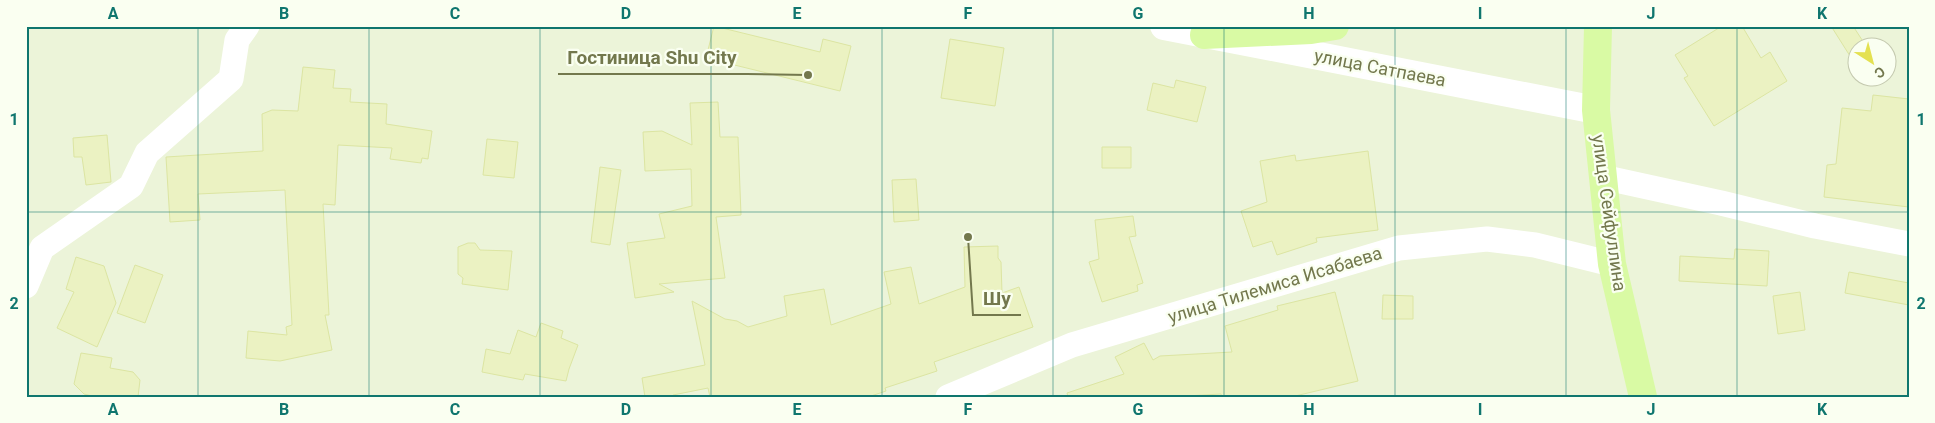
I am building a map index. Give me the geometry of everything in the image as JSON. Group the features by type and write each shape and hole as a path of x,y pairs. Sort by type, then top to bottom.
{"main road":[{"path":"1204,35 1311,30 1335,26"},
{"name":"улица Сейфуллина","path":"1598,26 1596,110 1612,264 1643,397"}],"street":[{"path":"26,286 42,248 131,186 147,153 231,79 237,40 247,26"},
{"name":"улица Сатпаева","path":"1164,26 1518,93 1596,110"},
{"path":"1602,177 1815,226 1909,244"},
{"name":"улица Тилемиса Исабаева","path":"948,397 1072,345 1399,248 1488,239 1535,245 1612,264"}],"shaded area":[{"path":"26,26 1909,26 1909,397 26,397"}],"building":[{"path":"714,26 820,52 823,39 851,46 840,91 706,58"},
{"path":"1722,26 1742,26 1761,58 1770,52 1787,81 1714,126 1684,78 1688,76 1675,55"},
{"path":"1831,26 1853,26 1861,38 1848,38 1848,53"},
{"path":"950,39 1004,48 995,106 941,98"},
{"path":"303,67 335,70 333,88 351,89 350,102 387,104 386,124 432,131 428,159 422,158 421,163 390,159 392,148 338,145 335,205 323,204 329,315 325,315 332,350 280,361 246,358 248,331 287,335 286,327 292,325 285,190 198,194 200,220 170,222 166,157 263,151 262,114 272,110 298,111"},
{"path":"1176,80 1206,87 1197,122 1147,110 1153,83 1174,88"},
{"path":"1873,95 1909,99 1909,207 1824,197 1827,165 1836,164 1842,108 1871,111"},
{"path":"718,102 720,137 738,137 741,215 716,217 725,278 659,284 674,292 635,298 627,243 665,238 659,214 692,206 691,169 645,171 643,132 662,131 692,145 690,103"},
{"path":"107,135 111,182 86,185 82,157 74,157 73,138"},
{"path":"487,139 518,142 514,178 483,175"},
{"path":"1102,147 1131,147 1131,168 1102,168"},
{"path":"1368,151 1378,230 1316,238 1317,242 1277,255 1272,241 1253,247 1241,211 1267,202 1260,161 1295,155 1296,161"},
{"path":"600,167 621,170 610,245 591,242"},
{"path":"916,179 919,220 894,222 892,180"},
{"path":"1133,216 1136,236 1129,237 1143,283 1137,285 1138,291 1102,302 1089,262 1099,259 1095,220"},
{"path":"468,243 475,243 480,250 512,251 508,290 462,284 463,278 458,274 458,247"},
{"path":"998,246 998,258 1001,262 1002,293 1019,287 1033,327 934,362 937,371 885,388 886,391 868,397 710,397 708,388 673,395 673,397 645,397 642,378 705,365 692,301 725,319 737,321 748,327 787,316 784,296 824,289 831,325 891,304 884,272 911,267 919,304 965,287 964,247"},
{"path":"1735,249 1769,251 1767,286 1679,281 1680,256 1734,259"},
{"path":"76,257 104,266 116,303 97,347 57,328 74,292 66,289"},
{"path":"135,265 163,275 145,323 117,313"},
{"path":"1849,272 1909,283 1909,305 1845,293"},
{"path":"1335,292 1358,381 1291,397 1222,397 1221,394 1169,397 1068,397 1067,393 1124,374 1115,357 1144,343 1153,360 1160,356 1232,352 1225,326 1278,310 1277,306"},
{"path":"1800,292 1805,330 1778,334 1773,296"},
{"path":"1383,295 1413,296 1413,319 1382,319"},
{"path":"541,323 563,331 561,338 578,345 566,381 525,374 523,380 482,372 486,349 510,354 518,330 536,337"},
{"path":"81,353 112,358 110,368 133,372 140,380 138,397 96,397 84,394 74,384"}],"place":[{"name":"Гостиница Shu City","path":"808,75"},
{"name":"Шу","path":"968,237"}]}
